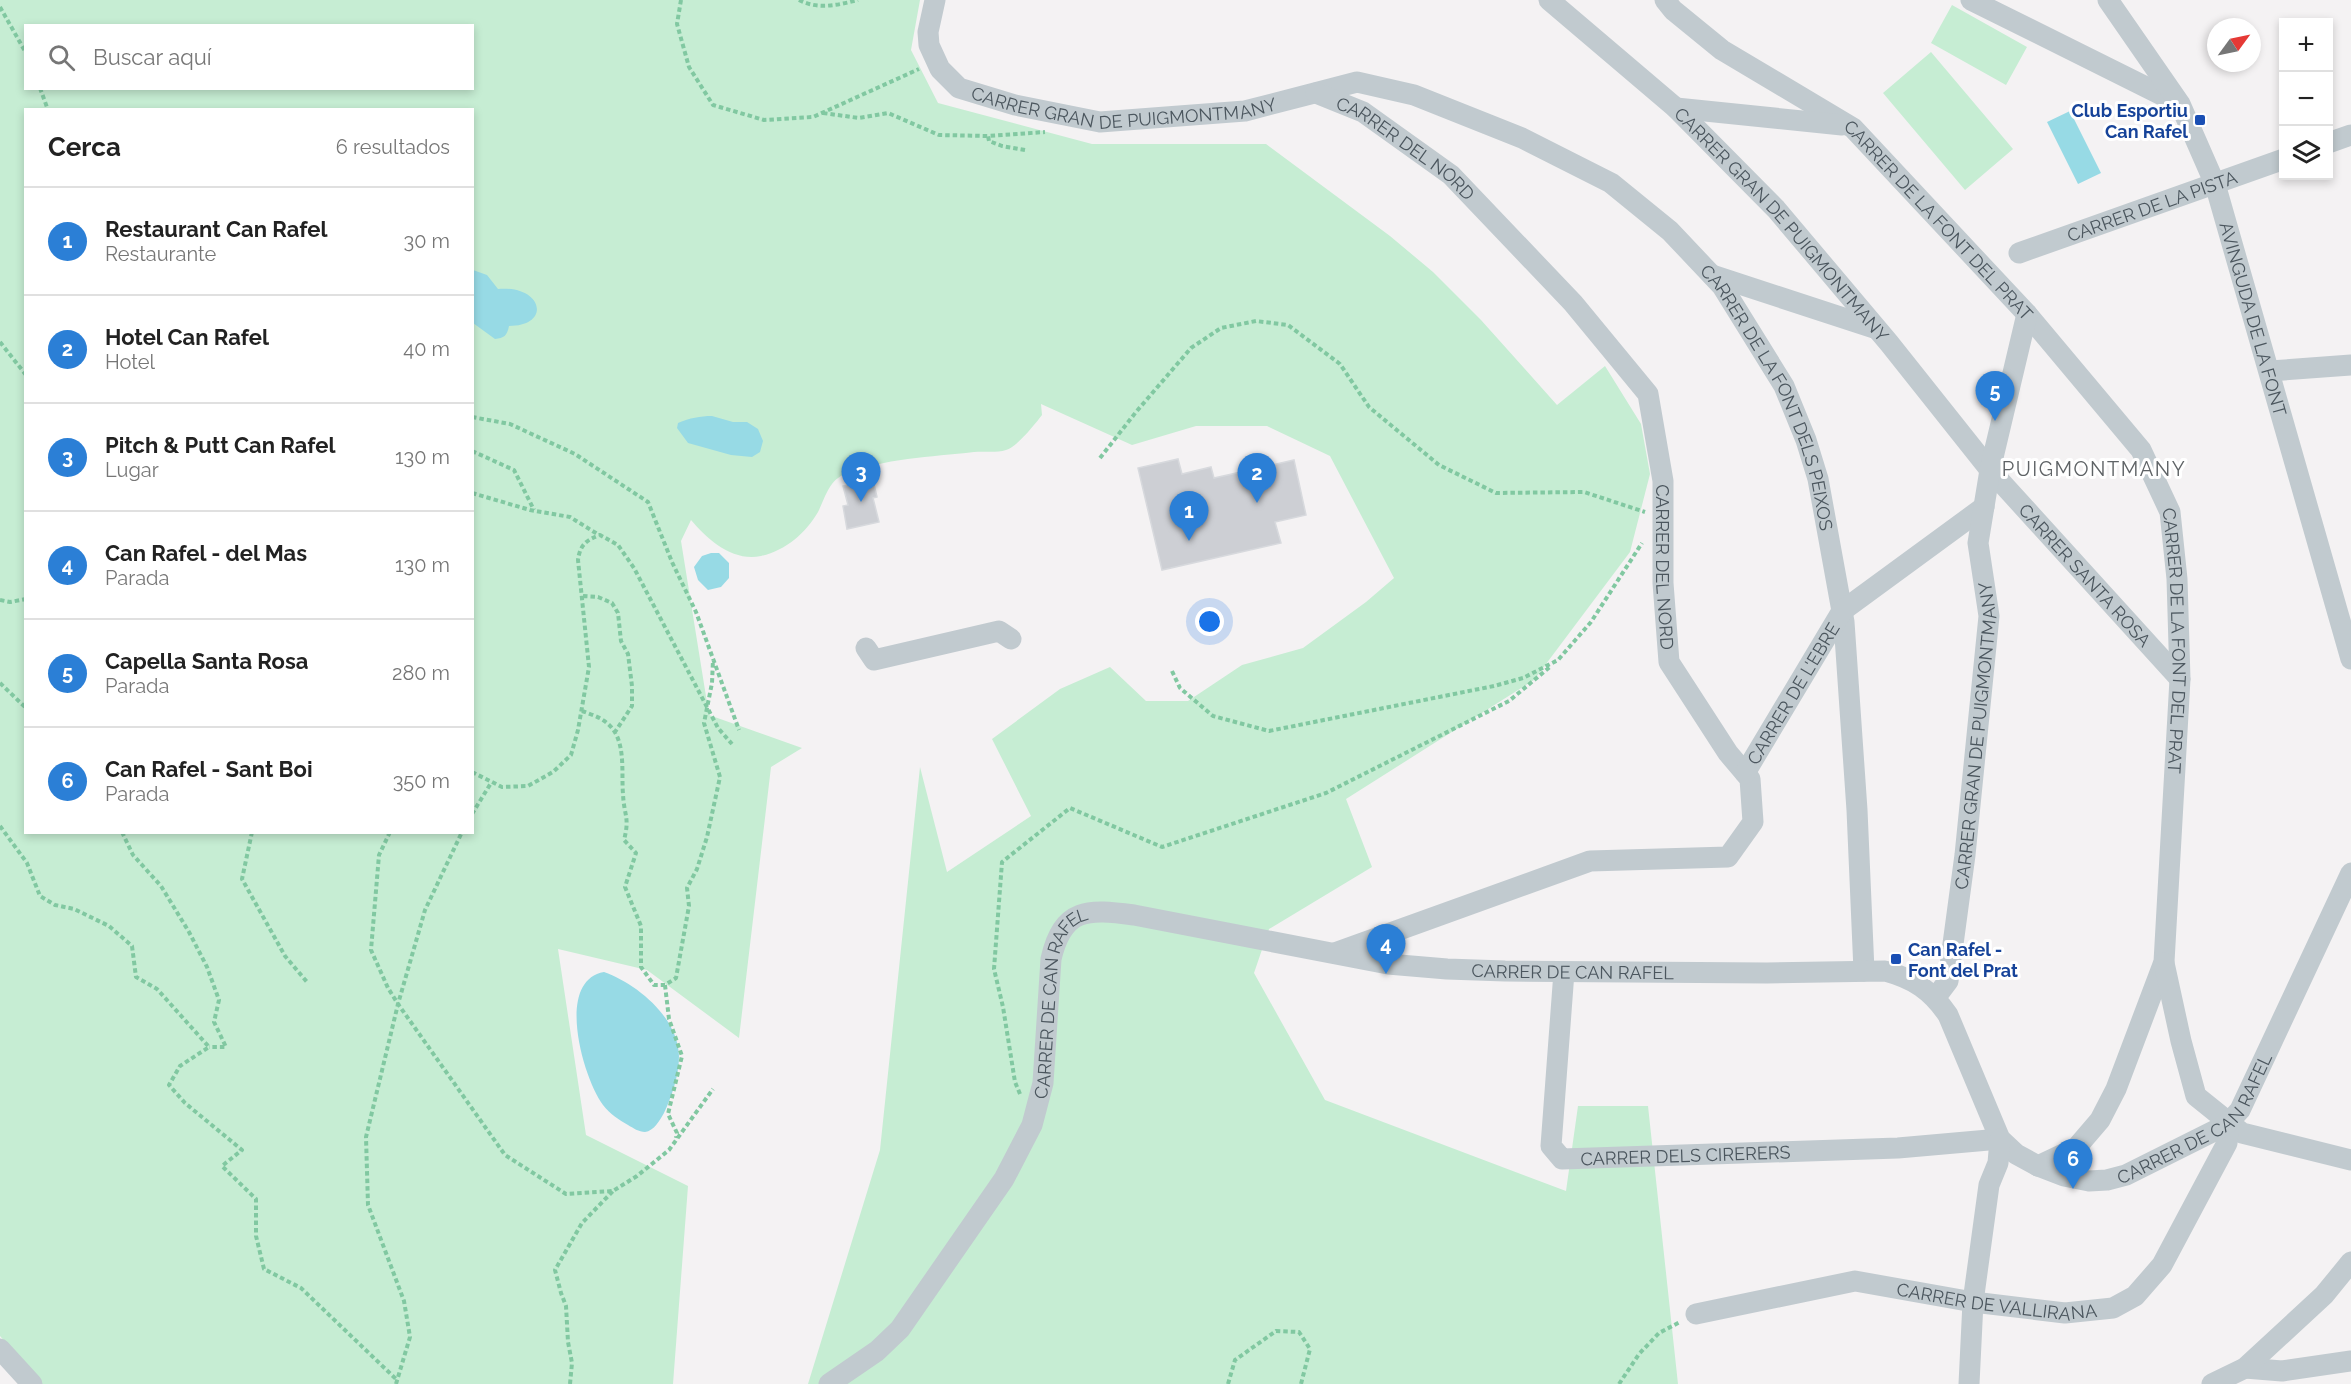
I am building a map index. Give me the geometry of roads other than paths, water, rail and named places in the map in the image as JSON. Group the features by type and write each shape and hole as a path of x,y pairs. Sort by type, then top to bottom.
{"street":[{"name":"CARRER GRAN DE PUIGMONTMANY","path":"935,0 929,45 940,69 959,88 1015,105 1100,122 1245,111 1316,93"},
{"name":"CARRER GRAN DE PUIGMONTMANY","path":"1549,0 1676,108 1776,208 1990,470"},
{"name":"CARRER DE LA FONT DEL PRAT","path":"1665,0 1673,10 1722,50 1848,126 2027,314 2141,450 2170,512 2177,579 2180,679 2163,962 2116,1089 2100,1120 2076,1148 2038,1166"},
{"path":"1971,0 2180,104"},
{"name":"AVINGUDA DE LA FONT","path":"2108,0 2180,104 2215,184 2351,659"},
{"name":"CARRER DE LA FONT DELS PEIXOS","path":"1316,93 1357,82 1414,95 1522,138 1611,183 1670,231 1713,275 1784,386 1806,440 1818,479 1842,611 1857,810 1864,971"},
{"name":"CARRER DEL NORD","path":"1316,93 1363,112 1451,175 1573,303 1648,394 1663,481 1663,583 1669,662 1728,753 1750,779 1753,822 1728,856 1590,861 1332,954"},
{"path":"1676,108 1848,126"},
{"path":"2333,141 2351,135"},
{"name":"CARRER DE LA PISTA","path":"2019,253 2279,160"},
{"path":"1713,275 1875,328"},
{"name":"CARRER GRAN DE PUIGMONTMANY","path":"1936,997 1948,981 1965,855 1988,627 1989,616 1978,543 1990,470 2027,314"},
{"path":"2270,371 2351,365"},
{"name":"CARRER SANTA ROSA","path":"1990,470 2180,679"},
{"name":"CARRER DE L'EBRE","path":"1745,773 1842,611 1984,507"},
{"path":"867,648 874,660 999,631 1011,639"},
{"name":"CARRER DE CAN RAFEL","path":"829,1384 877,1351 900,1329 1004,1179 1032,1125 1043,1083 1051,959 1056,939 1062,928 1076,916 1092,911 1134,915 1388,964 1446,969 1767,973 1885,971 1903,976 1936,997 1948,1015 2000,1139 2016,1154 2064,1176 2080,1180 2107,1180 2126,1175 2229,1122 2240,1110 2351,873"},
{"path":"2163,962 2196,1096 2242,1133 2351,1160"},
{"name":"CARRER DELS CIRERERS","path":"1564,972 1551,1146 1562,1159 1898,1148 2000,1139"},
{"name":"CARRER DE VALLIRANA","path":"1696,1314 1855,1281 1974,1302 2065,1313 2113,1308 2135,1296 2168,1255 2227,1143 2229,1122"},
{"path":"1969,1384 1974,1302 1989,1185 1998,1163 2000,1139"},
{"path":"2212,1384 2245,1368 2324,1295 2351,1262"},
{"path":"0,1349 32,1384"},
{"path":"2245,1368 2282,1371 2351,1361"}],"water":[{"path":"2070,111 2101,173 2078,184 2047,122"},
{"path":"474,270 487,275 498,289 513,289 525,293 533,299 536,306 536,313 532,320 509,326 505,336 495,339 474,324"},
{"path":"712,416 733,422 747,422 758,429 763,441 760,452 752,457 731,455 688,443 677,428 678,423"},
{"path":"719,553 729,563 729,578 721,587 708,590 698,580 694,567 702,556"},
{"path":"604,972 630,985 654,1004 672,1028 677,1042 679,1063 672,1093 661,1119 648,1131 634,1129 618,1119 603,1105 588,1075 582,1054 577,1011 580,993 589,979"}],"place":[{"name":"Club Esportiu Can Rafel","path":"2200,120"},
{"name":"Capella Santa Rosa","path":"1995,421"},
{"name":"Pitch & Putt Can Rafel","path":"861,502"},
{"name":"Hotel Can Rafel","path":"1257,503"},
{"name":"Restaurant Can Rafel","path":"1189,541"},
{"name":"Can Rafel - Font del Prat","path":"1896,959"},
{"name":"Can Rafel - del Mas","path":"1386,974"},
{"name":"Can Rafel - Sant Boi","path":"2073,1189"}],"district":[{"name":"PUIGMONTMANY","path":"2094,469"}]}
